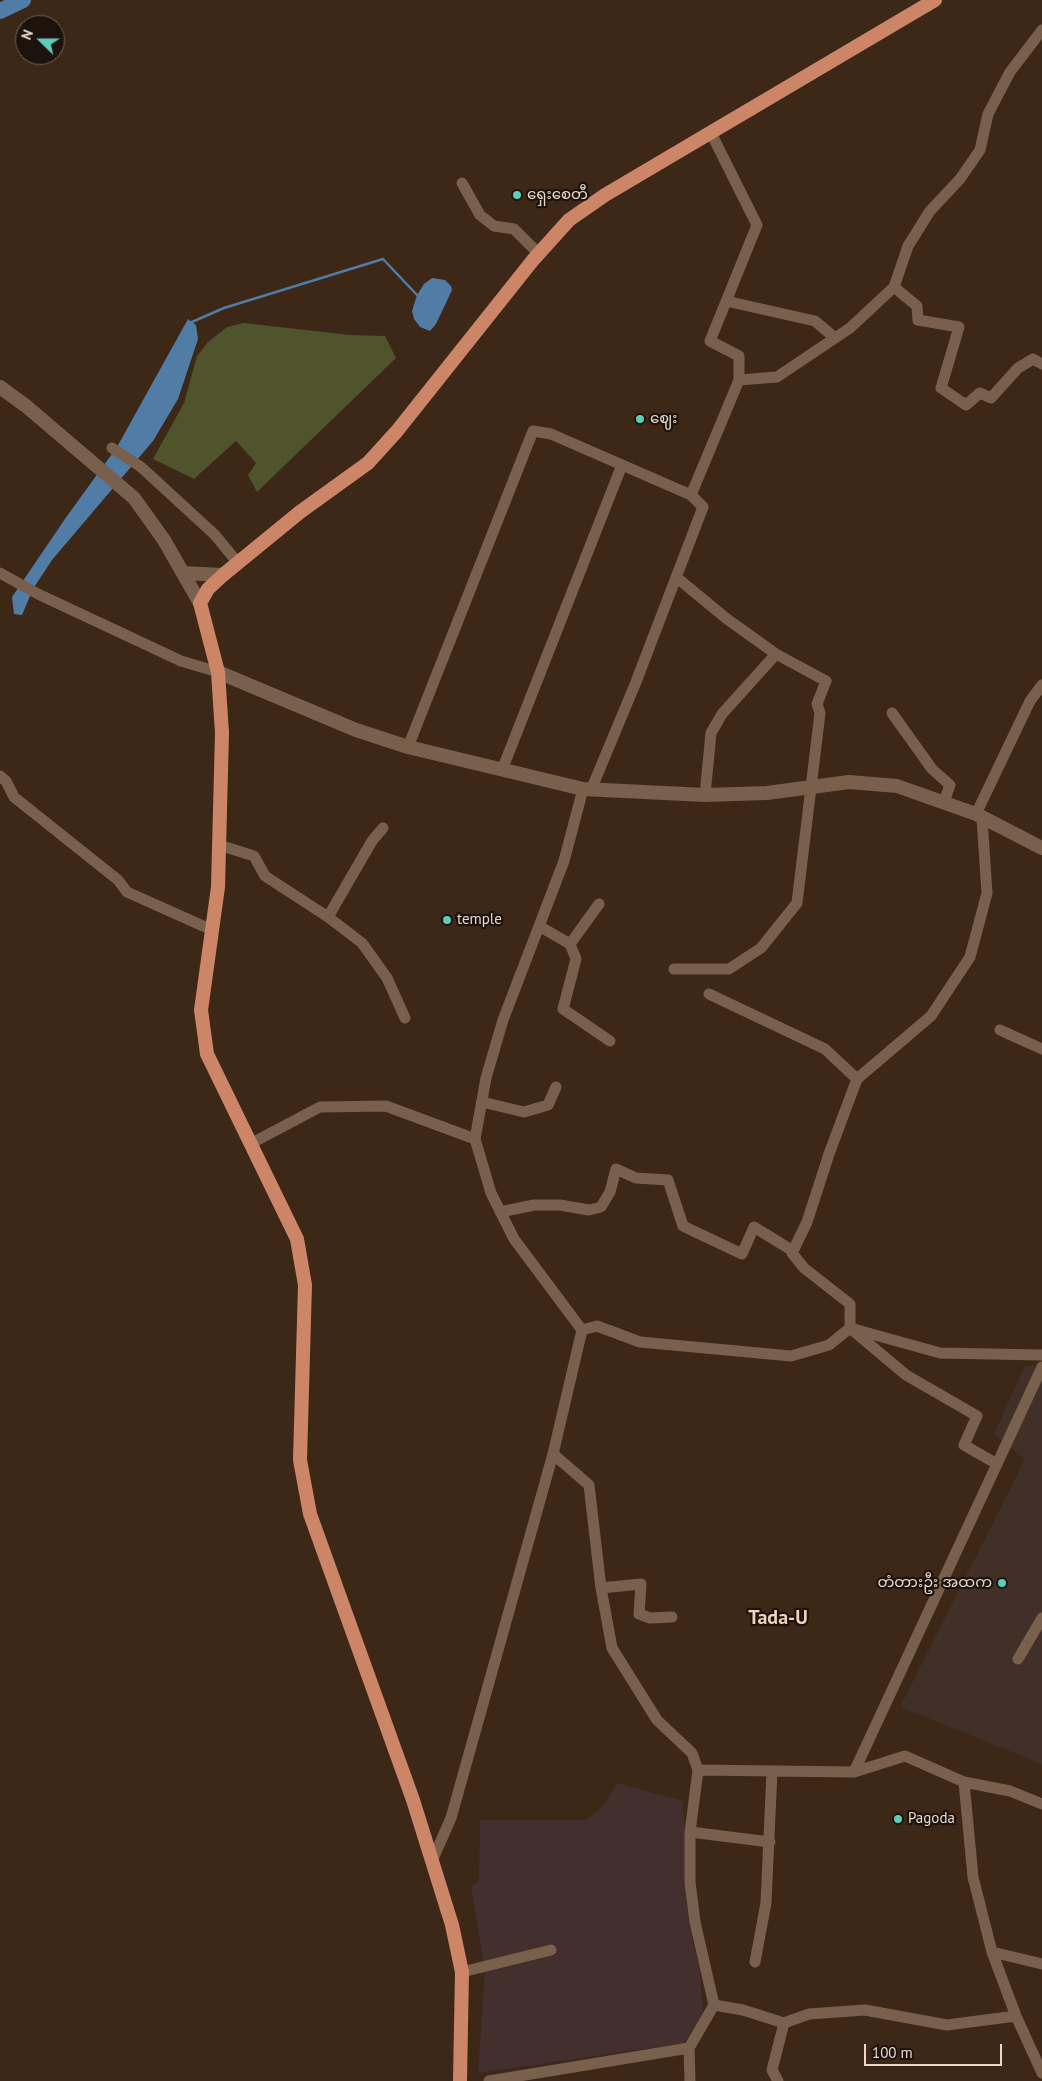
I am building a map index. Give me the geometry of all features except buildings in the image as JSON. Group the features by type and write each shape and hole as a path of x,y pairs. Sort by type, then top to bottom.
{"highway":[{"path":"460,2081 462,1972 452,1925 413,1800 310,1514 300,1460 306,1285 297,1239 207,1054 201,1010 218,887 222,733 218,672 200,602 208,589 222,575 300,512 368,463 397,432 539,254 569,220 605,195 935,0"}],"street":[{"path":"739,380 777,377 835,338 875,307 894,287 908,246 930,211 960,179 980,150 988,114 1010,72 1042,30"},
{"path":"691,495 739,380 739,356 710,341 757,225 711,133"},
{"path":"462,183 480,215 494,226 514,229 539,254"},
{"path":"894,287 917,306 918,320 959,327 941,388 966,405 980,393 991,398 1018,368 1033,359 1042,364"},
{"path":"726,301 815,321 835,338"},
{"path":"0,386 134,498 200,602"},
{"path":"408,747 533,431 551,434 691,495 703,507 676,577 587,789 564,861 503,1020 486,1078 475,1139 491,1193 514,1239 582,1330 554,1454 451,1818 432,1861"},
{"path":"112,448 141,468 215,536 238,563"},
{"path":"502,770 622,465"},
{"path":"0,573 38,594 181,661 218,672 356,730 408,747 587,789 705,795 767,793 849,782 898,786 979,816 1042,848"},
{"path":"183,573 222,575"},
{"path":"674,969 729,969 761,948 796,903 820,713 817,704 826,681 776,654 727,619 676,577"},
{"path":"705,795 711,733 722,714 776,654"},
{"path":"997,1464 964,1445 978,1416 906,1375 850,1328 850,1304 804,1268 792,1253 807,1222 829,1154 857,1079 931,1016 970,958 987,893 979,816 1030,701 1042,685"},
{"path":"892,713 932,769 950,785 944,802"},
{"path":"0,776 6,781 14,796 118,880 127,892 212,930"},
{"path":"328,917 372,841 383,828"},
{"path":"219,845 254,856 265,876 328,917 362,944 387,978 405,1018"},
{"path":"570,944 599,904"},
{"path":"539,926 570,944 576,959 563,1009 610,1041"},
{"path":"709,994 825,1049 857,1079"},
{"path":"1000,1030 1042,1049"},
{"path":"482,1102 524,1112 548,1106 556,1087"},
{"path":"250,1144 320,1106 386,1106 475,1139"},
{"path":"500,1212 534,1205 589,1210 602,1208 610,1192 616,1169 636,1178 668,1180 683,1226 742,1254 754,1227 793,1250"},
{"path":"582,1330 597,1326 640,1342 791,1356 829,1345 850,1328"},
{"path":"850,1328 940,1353 1042,1355"},
{"path":"854,1772 1042,1367"},
{"path":"554,1454 589,1485 601,1588 612,1648 657,1720 692,1753 698,1770 690,1832 690,1882 695,1922 714,2005 689,2048 690,2081"},
{"path":"601,1588 641,1584 639,1614 650,1618 672,1617"},
{"path":"1018,1659 1042,1618"},
{"path":"698,1770 854,1772 905,1756 964,1782 1010,1791 1042,1804"},
{"path":"755,1962 766,1903 772,1771"},
{"path":"964,1782 973,1877 992,1952 1016,2016 1042,2073"},
{"path":"690,1832 770,1842"},
{"path":"462,1972 551,1950"},
{"path":"992,1952 1042,1964"},
{"path":"714,2005 743,2010 784,2023 809,2014 865,2010 947,2025 1016,2016"},
{"path":"778,2081 772,2070 784,2023"},
{"path":"489,2081 689,2048"}],"shaded area":[{"name":"တံတားဦး အထက","path":"1025,1366 1042,1366 1042,1764 900,1707 1025,1459 994,1434"},
{"path":"617,1783 683,1801 690,1928 700,1971 703,2014 684,2043 478,2073 485,1970 471,1887 479,1881 480,1820 586,1820 604,1805"}],"green space":[{"path":"244,323 350,335 385,336 396,358 257,492 248,475 256,463 236,441 194,479 153,459 184,403 197,356 208,342 227,327"}],"water":[{"path":"432,278 445,280 452,290 436,324 430,331 420,327 414,319 412,311 417,295 424,284"},
{"path":"188,319 196,325 198,339 178,399 153,441 52,560 33,589 22,615 14,614 12,597 117,447"}],"waterway":[{"path":"0,11 23,0"},
{"path":"192,322 224,308 383,259 417,295"}],"place":[{"name":"ရှေးစေတီ","path":"517,195"},
{"name":"ဈေး","path":"640,419"},
{"name":"temple","path":"447,920"},
{"name":"တံတားဦး အထက","path":"1002,1583"},
{"name":"Pagoda","path":"898,1819"}],"district":[{"name":"Tada-U","path":"778,1618"}]}
